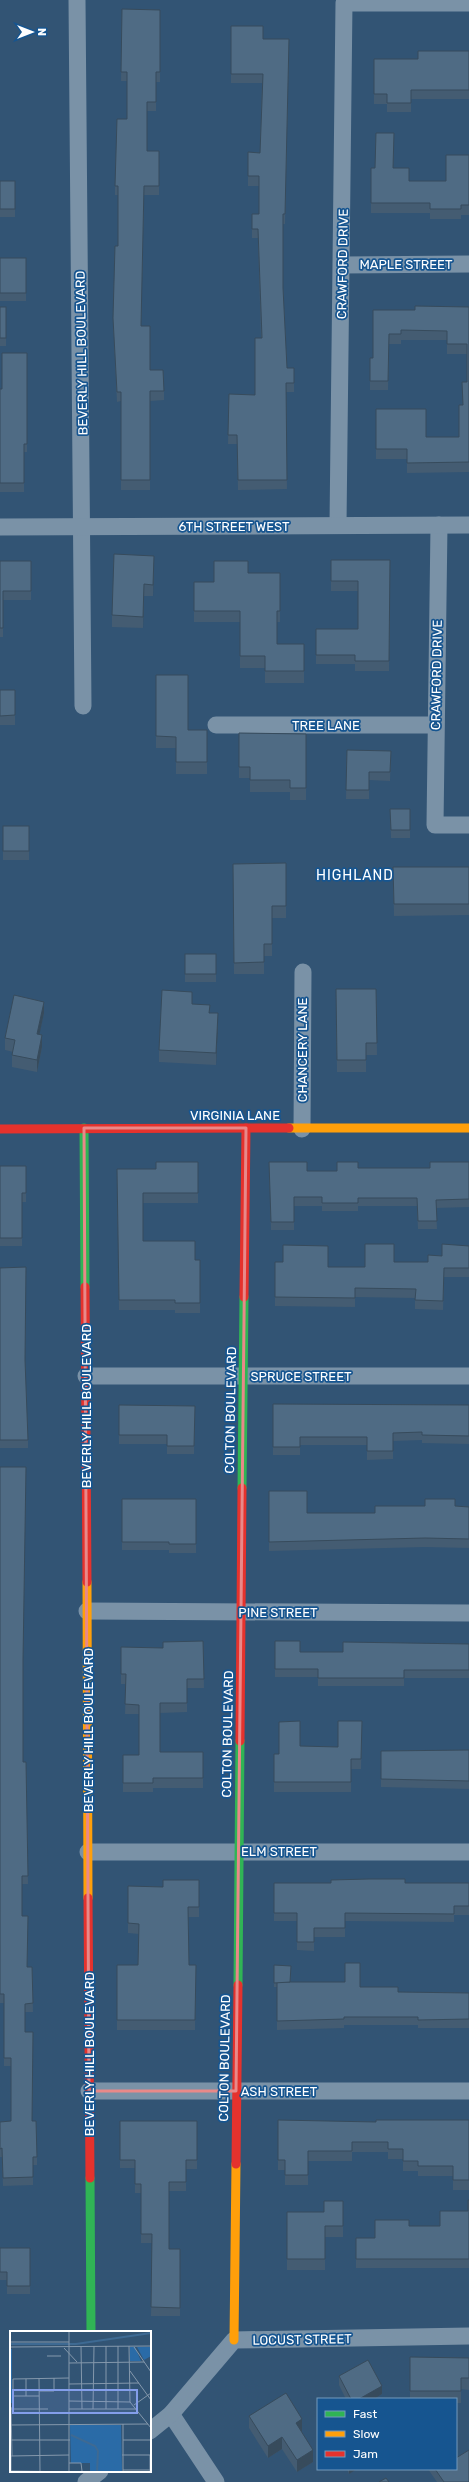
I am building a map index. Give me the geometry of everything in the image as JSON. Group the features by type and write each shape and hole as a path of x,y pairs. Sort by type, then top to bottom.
{"street":[{"name":"BEVERLY HILL BOULEVARD","path":"78,0 83,527 83,706"},
{"name":"CRAWFORD DRIVE","path":"338,525 343,265 344,3 469,3"},
{"name":"MAPLE STREET","path":"343,265 469,264"},
{"name":"CRAWFORD DRIVE","path":"439,525 435,725 435,825 469,825"},
{"name":"6TH STREET WEST","path":"0,527 469,525"},
{"name":"TREE LANE","path":"216,725 435,725"},
{"name":"CHANCERY LANE","path":"302,1129 303,972"},
{"name":"BEVERLY HILL BOULEVARD","path":"84,1128 91,2331"},
{"name":"COLTON BOULEVARD","path":"234,2340 246,1128"},
{"name":"VIRGINIA LANE","path":"0,1129 469,1128"},
{"name":"SPRUCE STREET","path":"86,1376 469,1376"},
{"name":"PINE STREET","path":"87,1611 469,1613"},
{"name":"ELM STREET","path":"88,1852 469,1852"},
{"name":"ASH STREET","path":"89,2091 469,2091"},
{"name":"LOCUST STREET","path":"151,2430 170,2414 234,2340 469,2336"},
{"path":"170,2414 216,2482"}],"highlighted area":[{"path":"84,1128 246,1128 236,2091 89,2091"}],"building":[{"path":"122,9 160,10 160,72 156,72 156,102 147,102 147,151 159,151 159,186 144,186 141,326 150,326 150,370 163,370 164,391 150,391 150,480 121,480 121,392 117,392 113,318 115,246 118,246 118,186 115,186 117,119 127,119 127,72 121,72"},
{"path":"231,26 263,26 263,39 289,39 285,214 283,214 283,288 287,368 294,368 294,383 286,383 287,480 238,480 237,435 228,435 229,394 255,395 255,338 262,338 258,229 252,229 252,214 259,214 259,176 248,176 248,152 260,153 263,74 231,74"},
{"path":"418,51 469,51 469,90 411,90 411,103 387,103 387,94 374,94 374,59 418,59"},
{"path":"376,133 394,133 393,168 409,168 409,181 446,181 446,155 469,155 469,205 461,205 461,209 430,209 430,203 371,203 371,168 375,168"},
{"path":"0,181 15,181 15,209 0,209"},
{"path":"0,258 26,258 26,293 0,293"},
{"path":"415,306 469,307 469,462 407,463 407,449 376,449 376,409 426,409 426,437 459,437 459,405 463,405 462,382 467,382 467,344 447,344 447,331 401,330 401,334 389,334 388,381 370,381 370,358 373,358 373,310 415,310"},
{"path":"0,307 6,307 6,338 0,338"},
{"path":"2,353 27,353 27,444 24,444 24,483 0,483 0,389 2,389"},
{"path":"114,554 154,556 153,585 144,584 143,617 112,615"},
{"path":"331,560 390,560 389,661 355,661 355,655 316,655 316,629 358,629 358,581 331,581"},
{"path":"0,561 31,561 31,591 3,591 3,628 0,628"},
{"path":"214,561 248,561 248,573 280,573 280,611 277,611 277,644 304,644 304,671 265,671 265,656 240,656 240,611 194,611 194,582 214,582"},
{"path":"156,675 188,675 188,730 207,730 207,762 176,762 176,737 156,736"},
{"path":"0,690 15,690 15,715 0,716"},
{"path":"239,733 306,734 306,788 290,788 290,780 250,780 250,767 239,767"},
{"path":"347,750 391,751 390,772 369,772 369,790 346,790"},
{"path":"390,809 410,809 410,830 391,830"},
{"path":"3,826 29,826 29,851 3,851"},
{"path":"286,863 286,906 272,906 272,944 264,944 264,962 234,963 233,864"},
{"path":"393,867 469,867 469,904 394,904"},
{"path":"185,954 216,954 216,974 185,974"},
{"path":"336,989 376,989 377,1043 366,1043 366,1060 337,1060"},
{"path":"162,990 192,992 192,1004 210,1005 209,1013 218,1013 216,1053 159,1050"},
{"path":"14,995 44,1002 37,1034 42,1035 37,1060 12,1055 15,1040 5,1038"},
{"path":"156,1162 198,1162 198,1193 143,1193 143,1241 195,1241 195,1260 200,1260 200,1303 175,1303 175,1300 119,1300 117,1169 156,1169"},
{"path":"269,1162 307,1162 307,1171 337,1171 337,1162 358,1162 358,1168 430,1168 430,1162 469,1162 469,1199 436,1200 437,1221 418,1221 417,1198 358,1198 358,1203 322,1203 322,1197 294,1197 294,1222 271,1222"},
{"path":"0,1166 26,1166 26,1193 22,1193 22,1238 0,1238"},
{"path":"365,1244 394,1244 394,1262 428,1262 428,1255 442,1256 442,1244 469,1246 469,1268 444,1268 443,1301 415,1300 416,1289 355,1288 355,1298 275,1297 275,1262 283,1262 283,1245 328,1246 328,1267 365,1267"},
{"path":"26,1267 25,1360 28,1440 0,1440 0,1268"},
{"path":"273,1404 469,1405 469,1436 422,1435 422,1432 393,1433 393,1451 367,1451 367,1437 300,1437 300,1447 273,1447"},
{"path":"119,1405 195,1406 194,1446 167,1446 167,1435 119,1435"},
{"path":"0,1467 26,1467 23,1762 26,1762 28,1876 22,1876 22,1916 28,1916 27,1967 32,1967 33,2003 25,2004 25,2032 33,2032 32,2121 36,2121 37,2157 33,2157 33,2177 3,2178 2,2148 0,2149 0,2122 11,2121 11,2058 4,2058 4,1994 0,1994"},
{"path":"269,1491 307,1491 307,1513 375,1513 375,1506 425,1506 425,1499 455,1499 455,1506 469,1507 469,1539 425,1538 269,1542"},
{"path":"122,1499 196,1499 196,1544 169,1544 169,1542 122,1542"},
{"path":"203,1641 204,1679 187,1679 187,1703 160,1703 160,1752 203,1752 203,1778 153,1778 153,1783 123,1783 123,1755 139,1755 139,1705 125,1704 126,1674 121,1674 121,1647 163,1648 163,1642"},
{"path":"275,1641 300,1641 300,1652 343,1652 343,1642 469,1644 469,1670 404,1670 404,1678 318,1678 318,1669 275,1669"},
{"path":"300,1721 300,1746 338,1747 338,1721 362,1721 361,1759 351,1759 351,1782 274,1782 274,1754 279,1754 279,1722"},
{"path":"469,1750 469,1781 381,1779 381,1751"},
{"path":"405,1879 405,1883 469,1883 469,1906 454,1906 454,1914 345,1913 345,1928 314,1928 314,1942 297,1942 297,1913 274,1913 274,1883 331,1883 331,1880"},
{"path":"163,1880 199,1880 199,1907 188,1907 189,1965 196,1965 195,2020 117,2020 117,1965 138,1965 139,1924 128,1923 128,1886 163,1887"},
{"path":"345,1963 360,1963 360,1987 398,1987 398,1992 469,1993 469,2019 418,2020 418,2017 344,2017 344,2019 277,2021 277,1982 345,1982"},
{"path":"274,1965 291,1966 290,1982 274,1983"},
{"path":"278,2120 376,2122 376,2120 469,2120 469,2180 453,2180 453,2166 418,2166 418,2161 403,2161 403,2149 388,2149 388,2142 352,2142 352,2151 308,2151 308,2175 285,2175 285,2160 278,2160"},
{"path":"120,2121 197,2121 197,2160 186,2160 186,2182 169,2182 169,2249 180,2249 180,2308 151,2307 152,2234 141,2234 141,2184 135,2184 135,2160 120,2160"},
{"path":"468,2200 469,2259 356,2259 356,2238 375,2238 375,2220 409,2220 409,2226 440,2226 440,2211 468,2211"},
{"path":"324,2201 343,2201 343,2226 325,2226 325,2259 287,2259 287,2212 324,2212"},
{"path":"0,2248 30,2248 30,2286 7,2286 7,2272 0,2272"},
{"path":"410,2357 469,2358 469,2378 461,2378 461,2391 410,2391"},
{"path":"368,2360 382,2386 361,2398 350,2398 339,2376"},
{"path":"286,2393 302,2419 296,2423 313,2450 297,2460 282,2437 268,2446 249,2416"},
{"path":"469,2450 469,2482 444,2482 436,2470 457,2470 457,2457"},
{"path":"386,2478 389,2482 379,2482"}],"traffic: fast":[{"path":"84,1128 85,1287"},
{"path":"242,1488 244,1297"},
{"path":"238,1985 240,1741"},
{"path":"90,2178 91,2331"}],"traffic: slow":[{"path":"289,1128 469,1128"},
{"path":"87,1582 88,1898"},
{"path":"234,2340 236,2164"}],"traffic: jam":[{"path":"244,1297 246,1128"},
{"path":"0,1129 289,1128"},
{"path":"85,1287 87,1582"},
{"path":"240,1741 242,1488"},
{"path":"88,1898 90,2178"},
{"path":"236,2164 238,1985"}],"district":[{"name":"HIGHLAND","path":"355,875"}]}
